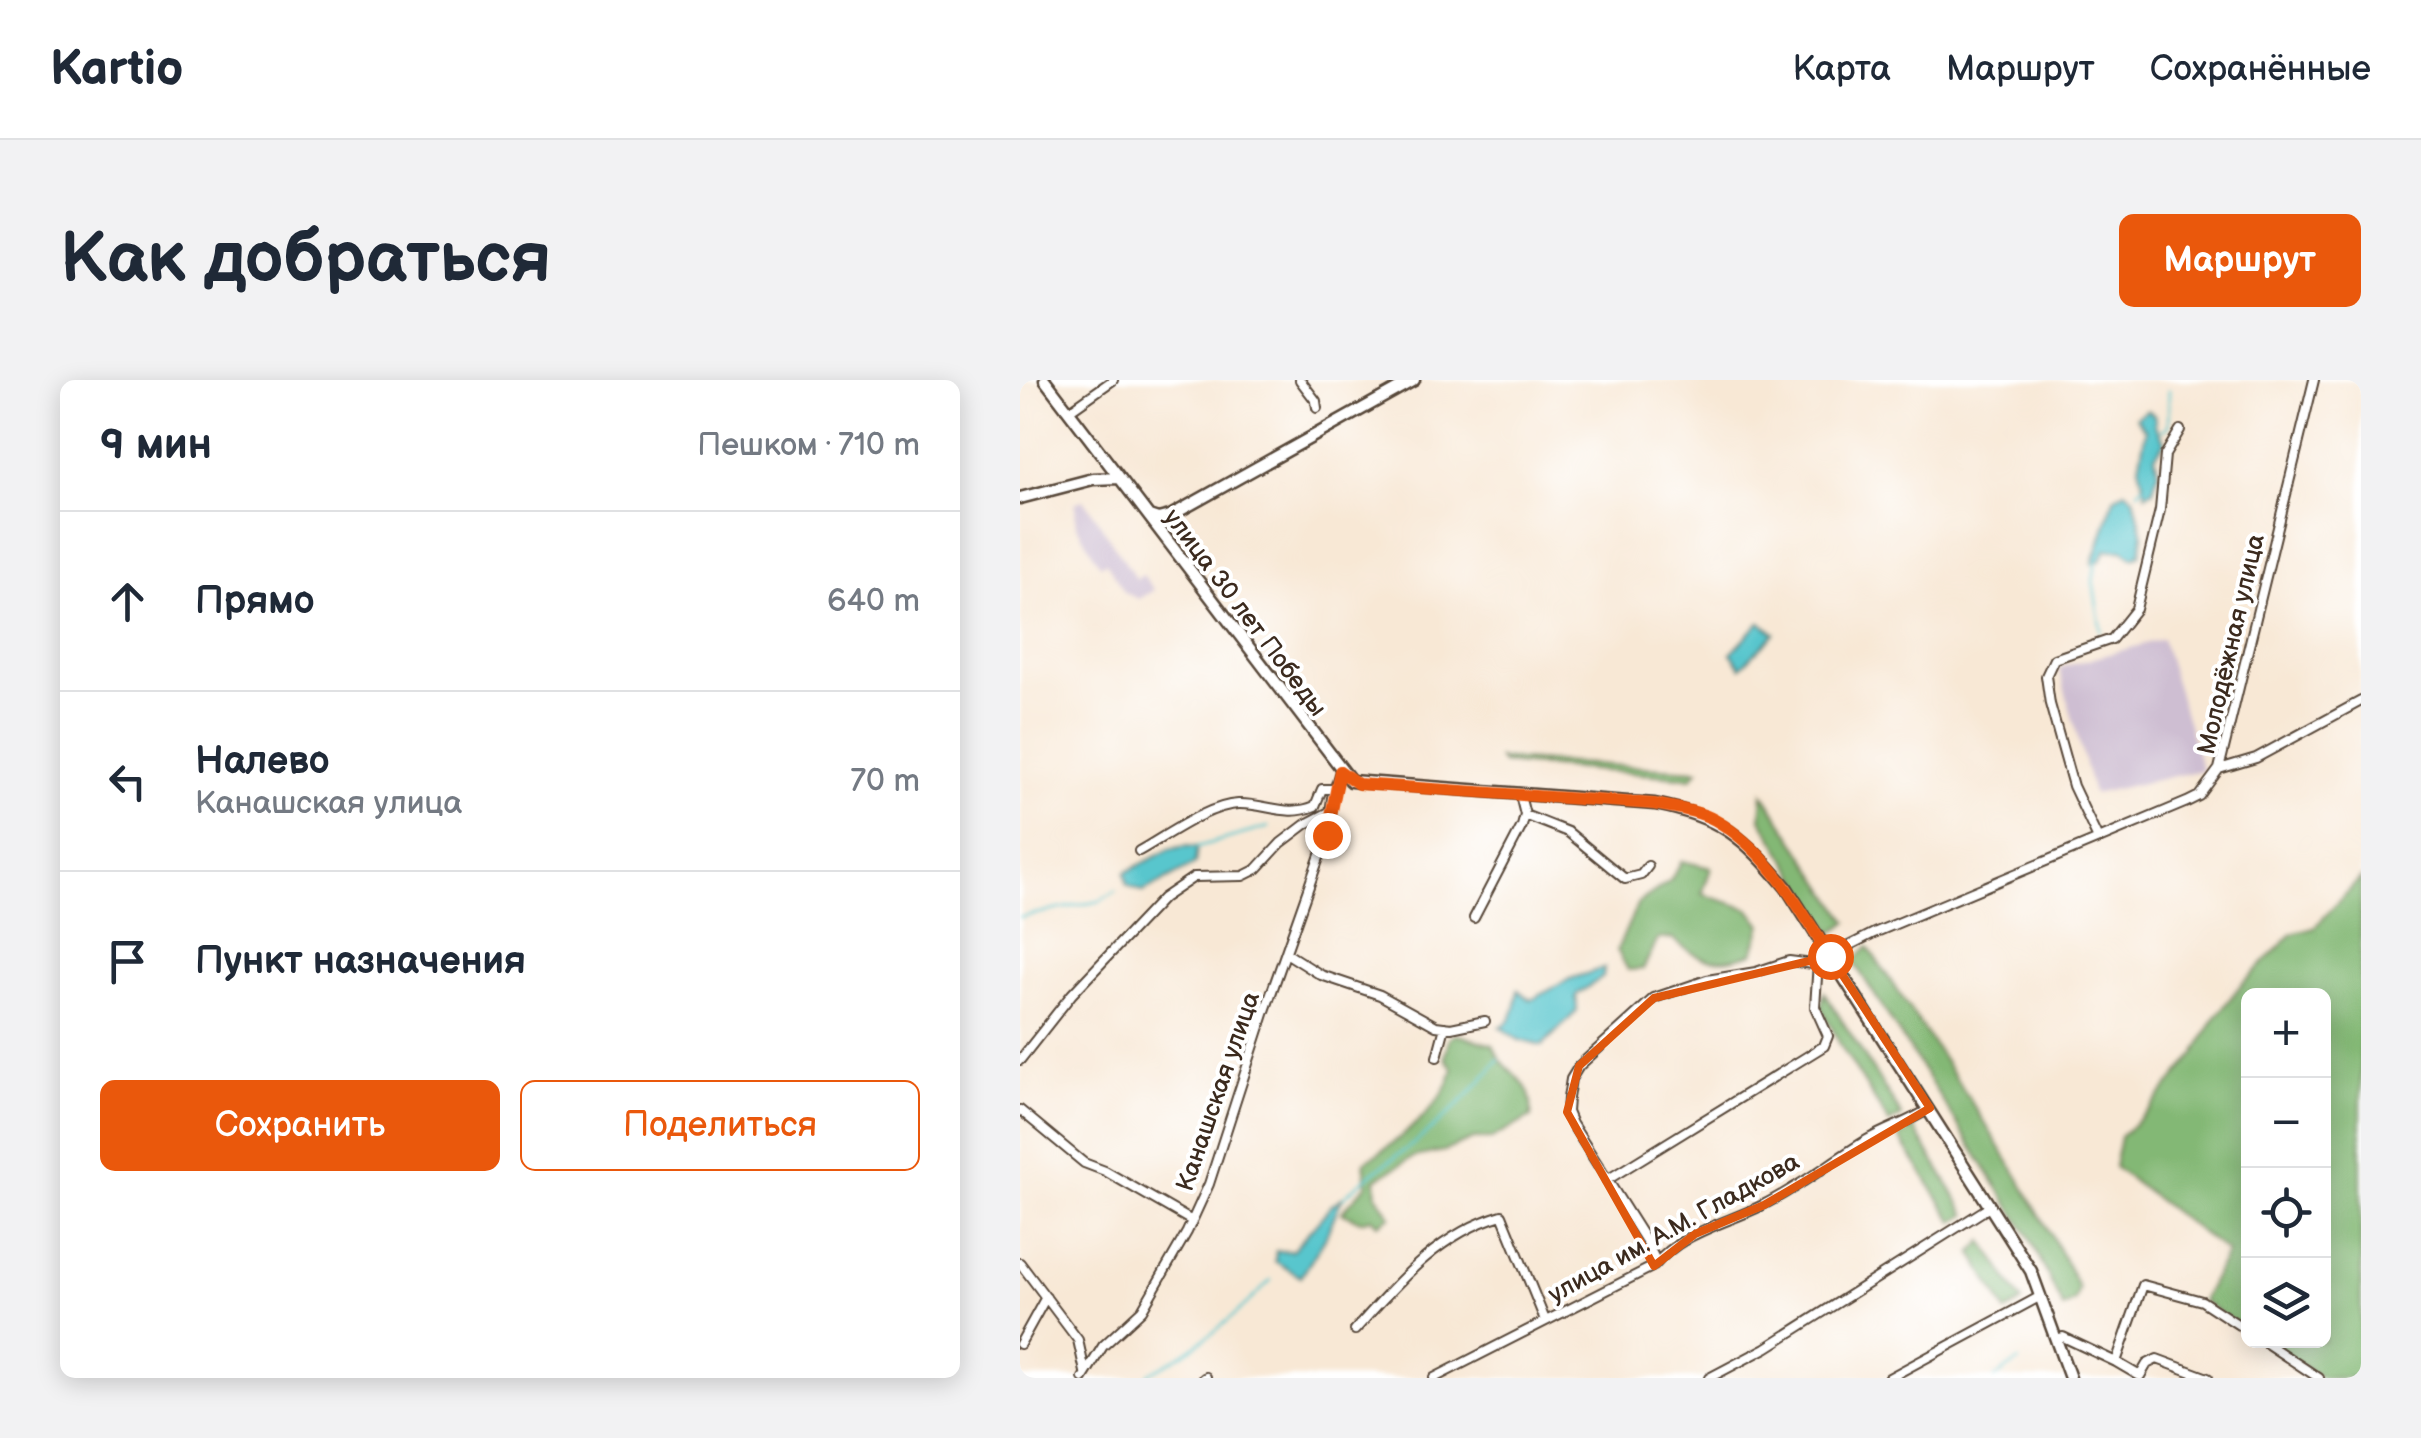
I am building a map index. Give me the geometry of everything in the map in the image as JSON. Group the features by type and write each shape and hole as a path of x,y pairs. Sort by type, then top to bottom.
{"street":[{"path":"1045,380 1068,411 1113,380"},
{"path":"1300,380 1317,408"},
{"path":"1148,515 1164,519 1178,512 1414,380"},
{"name":"Молодёжная улица","path":"2314,380 2219,768 2256,758 2361,700"},
{"name":"улица 30 лет Победы","path":"1068,411 1340,771"},
{"path":"2098,839 2073,786 2046,676 2054,659 2112,639 2136,610 2160,510 2164,455 2180,430"},
{"path":"1093,479 1100,468 1100,453"},
{"path":"1020,498 1093,479 1118,478"},
{"path":"1166,539 1170,522 1178,512"},
{"path":"1654,1266 1654,1257 1567,1112 1569,1088 1579,1066 1654,998 1707,980 1756,972 1789,961 1818,962 1874,932 2199,796 2219,768"},
{"path":"1340,771 1358,784 1654,804 1713,819 1748,846 1786,888 2032,1270 2070,1378"},
{"name":"Канашская улица","path":"1084,1375 1103,1346 1142,1310 1210,1184 1327,835 1340,771"},
{"path":"1139,851 1218,807 1240,803 1300,812 1315,806 1322,789 1334,789"},
{"path":"1474,918 1525,815 1520,795"},
{"path":"1020,1060 1072,994 1162,898 1194,877 1244,876 1293,833 1331,812"},
{"path":"1525,815 1568,832 1625,879 1641,875 1648,866"},
{"path":"1286,953 1336,982 1380,995 1436,1026 1485,1021"},
{"path":"1607,1180 1824,1046 1828,1036 1815,1007 1818,962"},
{"path":"1437,1057 1445,1027"},
{"name":"улица им. А.М. Гладкова","path":"1434,1378 1654,1266 1695,1234 1764,1205 1875,1135 1930,1108"},
{"path":"1020,1110 1084,1163 1105,1171 1192,1222"},
{"path":"1709,1378 1766,1348 1990,1206"},
{"path":"1356,1330 1406,1274 1446,1242 1502,1215 1546,1320"},
{"path":"1020,1263 1078,1340 1103,1346"},
{"path":"2116,1362 2143,1284 2202,1301 2241,1326"},
{"path":"1889,1378 2041,1296"},
{"path":"1020,1344 1046,1297"},
{"path":"2057,1338 2140,1376 2147,1364 2156,1359 2208,1378"},
{"path":"1078,1340 1084,1375"},
{"path":"2275,1348 2318,1378"}],"highlighted area":[{"path":"1830,956 1930,1108 1764,1205 1695,1234 1654,1266 1567,1112 1579,1066 1654,998"}],"shaded area":[{"path":"1084,499 1136,579 1143,575 1154,590 1139,599 1125,593 1106,562 1100,565 1076,525 1075,503"},
{"path":"2162,639 2202,770 2093,794 2059,668"}],"green space":[{"path":"1499,759 1698,770 1692,778 1502,763"},
{"path":"1763,793 1848,922 1832,933 1761,819"},
{"path":"1682,861 1711,868 1702,894 1749,909 1762,924 1753,953 1710,959 1692,953 1672,938 1658,939 1643,969 1628,970 1617,950 1638,903 1670,881"},
{"path":"2361,878 2361,1378 2322,1378 2274,1348 2331,1348 2331,988 2241,988 2241,1326 2202,1301 2227,1252 2114,1167 2120,1137 2149,1110 2195,1054 2213,1021 2240,986 2292,934 2314,928"},
{"path":"1868,947 1979,1114 2056,1244 2079,1289 2075,1301 2063,1308 2029,1236 1853,961"},
{"path":"1824,992 1902,1116 1889,1123 1821,1007"},
{"path":"1455,1034 1493,1045 1524,1084 1531,1117 1491,1139 1473,1139 1444,1151 1414,1157 1376,1179 1377,1196 1391,1216 1378,1224 1372,1218 1360,1221 1342,1212 1367,1184 1364,1162 1404,1134 1441,1095 1453,1068 1445,1058 1449,1038"},
{"path":"1914,1128 1967,1215 1954,1222 1899,1137"},
{"path":"1983,1241 2022,1302 2006,1312 1972,1253"}],"water":[{"path":"2148,410 2155,416 2155,425 2165,442 2155,456 2158,472 2153,490 2146,494 2139,466 2146,430 2136,417"},
{"path":"2125,491 2134,497 2143,535 2140,554 2133,557 2123,550 2106,550 2100,561 2093,563 2114,498"},
{"path":"1760,622 1775,633 1741,667 1731,653"},
{"path":"1197,847 1195,864 1143,892 1127,885 1125,873 1170,849"},
{"path":"1604,968 1603,977 1576,995 1577,1011 1542,1046 1519,1040 1500,1027 1512,1016 1518,990 1531,1000 1570,979"},
{"path":"1342,1198 1325,1238 1301,1277 1275,1261 1276,1251 1292,1251"}],"waterway":[{"path":"2162,430 2168,427 2169,390"},
{"path":"2138,491 2144,485"},
{"path":"2096,562 2093,581 2101,631"},
{"path":"1197,847 1269,827"},
{"path":"1020,917 1100,901 1116,891"},
{"path":"1343,1198 1440,1122 1499,1059"},
{"path":"1147,1378 1214,1332 1271,1280"},
{"path":"1995,1378 2019,1361"}],"route":[{"path":"1327,835 1340,771 1358,784 1654,804 1687,810 1713,819 1760,857 1786,888 1830,956"}]}
